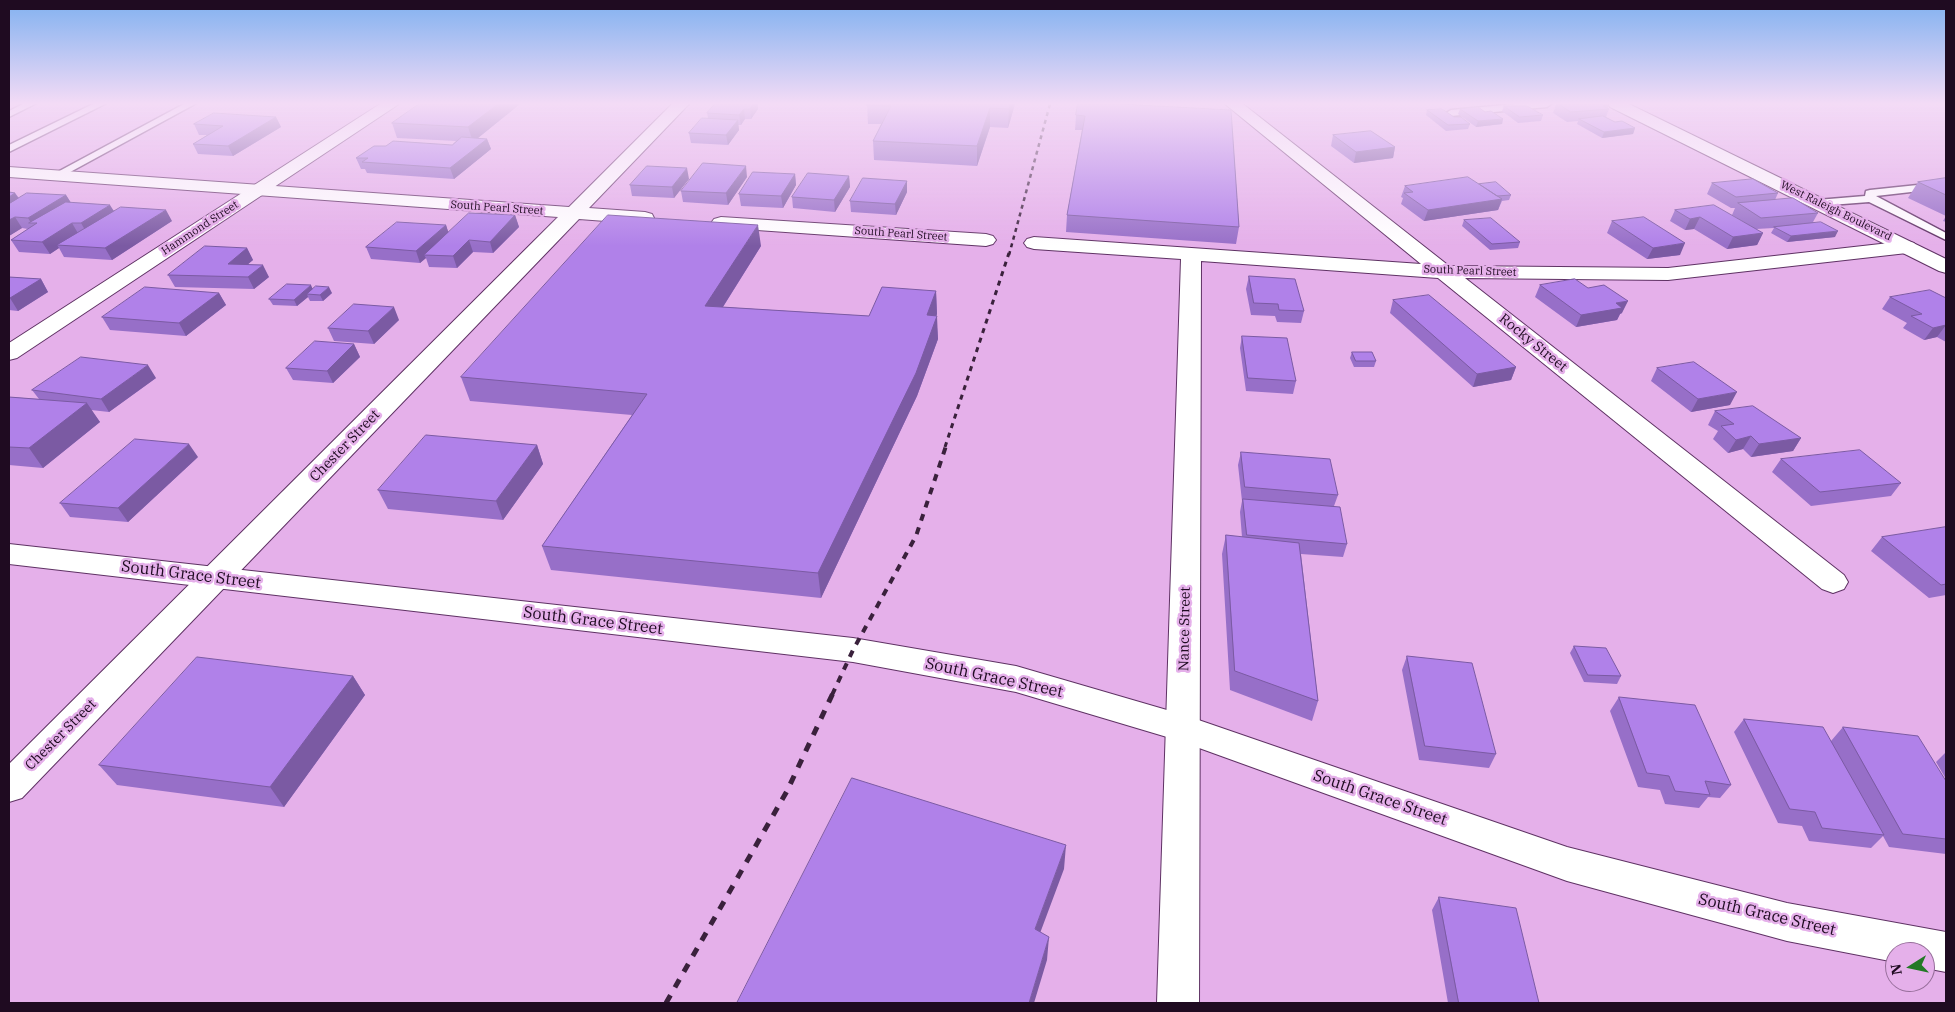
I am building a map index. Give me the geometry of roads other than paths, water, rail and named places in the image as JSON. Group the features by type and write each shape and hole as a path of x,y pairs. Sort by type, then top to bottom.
{"street":[{"name":"Hammond Street","path":"9,353 318,151"},
{"name":"Chester Street","path":"9,787 217,578 634,151"},
{"name":"Rocky Street","path":"1292,151 1833,582"},
{"name":"West Raleigh Boulevard","path":"1712,151 1946,267"},
{"name":"South Pearl Street","path":"9,172 661,219"},
{"name":"South Pearl Street","path":"700,222 986,240"},
{"name":"South Pearl Street","path":"1034,242 1444,272 1668,274 1907,247"},
{"name":"Nance Street","path":"1178,1003 1191,254"},
{"name":"South Grace Street","path":"9,554 853,650 1016,679 1092,700 1184,729 1567,864 1787,922 1946,952"}],"lane":[{"path":"57,175 102,151"},
{"path":"1871,199 1870,194 1946,185"},
{"path":"1818,203 1871,199 1946,237"}],"railway":[{"path":"1009,255 1037,151"},
{"path":"945,447 1009,253"},
{"path":"832,695 853,650 916,536 946,446"},
{"path":"666,1003 787,791 833,693"}]}
